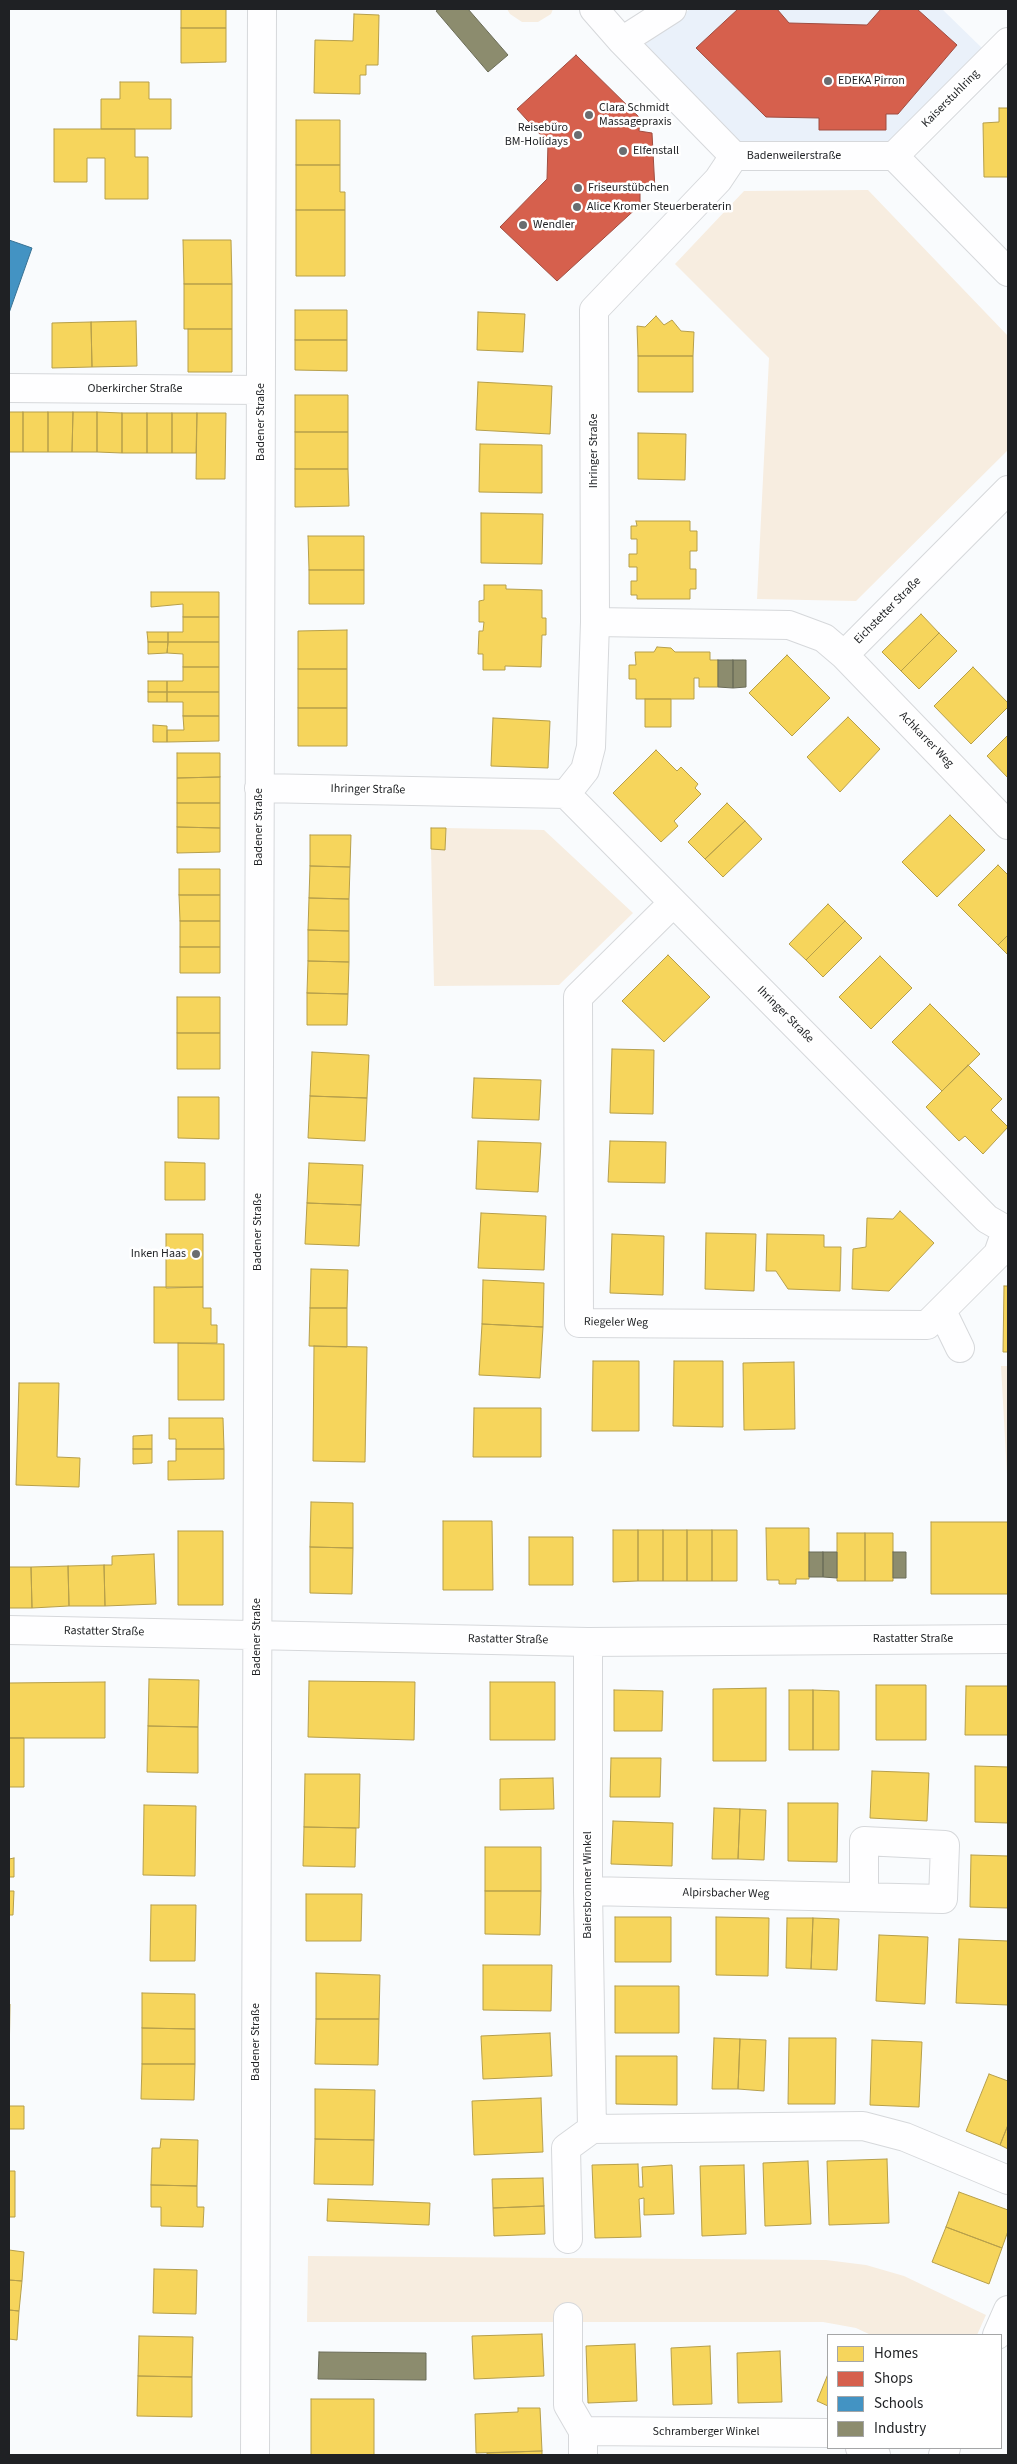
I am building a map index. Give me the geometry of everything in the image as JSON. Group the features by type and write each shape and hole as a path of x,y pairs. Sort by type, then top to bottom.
{"street":[{"name":"Badener Straße","path":"255,2455 262,9"},
{"name":"Badenweilerstraße","path":"594,9 622,42 734,156 894,156"},
{"path":"622,42 672,9"},
{"name":"Kaiserstuhlring","path":"894,156 1008,42"},
{"name":"Ihringer Straße","path":"566,794 585,770 591,747 595,622 594,310 718,180 734,156"},
{"path":"894,156 1008,272"},
{"name":"Oberkircher Straße","path":"9,388 261,390"},
{"name":"Eichstetter Straße","path":"595,622 789,625 824,638 844,655 1008,490"},
{"name":"Achkarrer Weg","path":"844,655 1008,825"},
{"name":"Ihringer Straße","path":"260,788 566,794 988,1219 1007,1231"},
{"name":"Riegeler Weg","path":"673,903 578,997 578,1323 927,1325 998,1254 1007,1231"},
{"path":"942,1311 960,1348"},
{"name":"Rastatter Straße","path":"9,1630 588,1642 1008,1639"},
{"name":"Baiersbronner Winkel","path":"588,1642 588,1892 592,2129"},
{"name":"Alpirsbacher Weg","path":"588,1892 864,1897"},
{"path":"568,2239 566,2148 592,2129 863,2126 905,2136 1008,2180"},
{"path":"997,2334 1008,2310"},
{"name":"Schramberger Winkel","path":"568,2317 568,2406 583,2443 827,2433"},
{"path":"862,2449 876,2455"}],"shaded area":[{"path":"507,9 553,9 551,14 538,22 522,22 510,14"},
{"name":"EDEKA Pirron","path":"690,9 942,9 983,49 890,144 741,143 643,46"},
{"path":"868,190 1008,336 1008,450 856,601 757,599 769,358 675,264 744,191"},
{"path":"446,828 544,830 633,913 559,985 434,986 431,849 445,849"},
{"path":"1001,1366 1008,1366 1008,1493"},
{"path":"308,2256 826,2260 866,2265 904,2276 986,2315 977,2334 869,2334 856,2328 823,2322 307,2322"}],"building: Homes":[{"path":"181,9 226,9 226,28 181,28"},
{"path":"354,14 379,15 378,65 366,65 366,75 360,75 360,94 314,93 315,40 353,41"},
{"path":"181,28 226,28 226,62 181,63"},
{"path":"120,82 149,82 149,99 171,99 171,129 101,129 101,99 120,99"},
{"path":"999,108 1008,108 1008,177 984,177 983,123 999,122"},
{"path":"296,120 340,120 340,165 296,165"},
{"path":"54,129 135,129 135,157 148,157 148,199 105,199 105,158 87,158 87,182 54,182"},
{"path":"296,165 340,165 340,192 345,192 345,210 296,210"},
{"path":"296,210 345,210 345,276 296,276"},
{"path":"183,240 231,240 232,284 184,284"},
{"path":"184,284 232,284 232,329 184,329"},
{"path":"295,310 347,310 347,340 295,340"},
{"path":"478,312 525,314 523,352 477,350"},
{"path":"656,316 664,325 672,320 681,331 694,332 693,356 638,356 637,326 645,327"},
{"path":"136,321 137,366 92,367 91,322"},
{"path":"91,322 92,367 52,368 52,323"},
{"path":"188,329 232,329 232,372 188,372"},
{"path":"295,340 347,340 347,371 295,370"},
{"path":"638,356 693,356 693,392 638,392"},
{"path":"478,382 552,386 550,434 476,430"},
{"path":"295,395 348,395 348,432 295,432"},
{"path":"9,412 23,412 23,452 9,452"},
{"path":"23,412 48,412 48,452 23,452"},
{"path":"48,412 73,412 72,452 48,452"},
{"path":"73,412 97,412 97,452 72,452"},
{"path":"97,412 122,413 122,453 97,452"},
{"path":"122,413 147,413 147,453 122,453"},
{"path":"147,413 172,413 172,453 147,453"},
{"path":"172,413 197,413 196,453 172,453"},
{"path":"197,413 226,413 225,479 196,479"},
{"path":"295,432 348,432 348,469 295,469"},
{"path":"638,433 686,434 685,480 638,479"},
{"path":"480,444 542,445 542,493 479,492"},
{"path":"295,469 348,469 349,506 295,507"},
{"path":"481,513 543,514 542,564 481,563"},
{"path":"636,521 690,521 690,531 697,531 697,551 690,551 690,569 696,569 696,589 690,589 690,599 637,599 637,595 631,595 631,581 637,581 637,567 629,567 629,554 637,554 637,539 631,539 631,526 637,526"},
{"path":"308,536 364,536 364,570 309,570"},
{"path":"309,570 364,570 364,604 309,604"},
{"path":"484,585 506,585 506,589 542,590 542,618 546,618 546,635 542,635 541,667 505,666 505,670 483,670 483,654 478,654 479,631 483,631 484,622 479,622 479,601 484,600"},
{"path":"151,592 219,592 219,617 183,617 183,604 151,607"},
{"path":"921,614 939,633 901,671 882,652"},
{"path":"183,617 219,617 219,642 168,642 168,632 183,632"},
{"path":"347,630 347,669 298,669 298,631"},
{"path":"147,632 168,632 168,642 148,642"},
{"path":"939,633 957,651 919,689 901,671"},
{"path":"148,642 168,642 167,653 148,654"},
{"path":"168,642 219,642 219,667 183,667 183,654 167,653"},
{"path":"657,647 671,648 675,652 710,652 710,660 718,660 718,687 699,687 699,678 694,678 694,699 636,699 636,679 629,679 629,665 636,665 635,652 654,652"},
{"path":"787,655 830,698 792,736 749,693"},
{"path":"183,667 219,667 219,692 167,692 167,681 183,681"},
{"path":"973,667 1008,703 1008,707 971,744 934,706"},
{"path":"298,669 347,669 347,708 298,708"},
{"path":"148,681 167,681 167,692 148,692"},
{"path":"148,692 167,692 167,702 148,702"},
{"path":"167,692 219,692 219,716 183,716 183,702 167,702"},
{"path":"645,699 671,699 671,727 645,727"},
{"path":"298,708 347,708 347,746 298,746"},
{"path":"183,716 219,716 219,741 167,742 167,730 184,730"},
{"path":"848,717 880,749 840,792 807,757"},
{"path":"493,718 550,721 548,768 491,766"},
{"path":"153,725 167,726 167,742 153,742"},
{"path":"1008,735 1008,778 987,756"},
{"path":"656,750 677,771 681,767 698,784 695,788 701,794 674,821 678,826 661,842 613,793"},
{"path":"177,753 220,753 220,777 177,778"},
{"path":"220,777 220,803 177,803 177,778"},
{"path":"177,803 220,803 220,828 177,827"},
{"path":"727,803 745,821 705,859 688,842"},
{"path":"950,815 985,850 937,897 902,862"},
{"path":"745,821 762,839 723,877 705,859"},
{"path":"177,827 220,828 220,852 177,853"},
{"path":"431,828 446,828 445,850 431,849"},
{"path":"310,835 351,835 350,867 310,866"},
{"path":"998,865 1008,875 1008,935 998,945 958,905"},
{"path":"310,866 350,867 349,899 309,898"},
{"path":"179,869 220,869 220,895 179,895"},
{"path":"179,895 220,895 220,921 180,921"},
{"path":"309,898 349,899 349,931 308,930"},
{"path":"828,904 845,921 806,960 789,944"},
{"path":"180,921 220,921 220,947 180,947"},
{"path":"845,921 862,938 823,977 806,960"},
{"path":"308,930 349,931 349,962 308,961"},
{"path":"1008,935 1008,955 998,945"},
{"path":"180,947 220,947 220,973 180,973"},
{"path":"668,955 710,997 664,1042 622,1001"},
{"path":"880,956 912,988 871,1029 839,997"},
{"path":"308,961 349,962 348,994 307,993"},
{"path":"307,993 348,994 347,1025 307,1025"},
{"path":"177,997 220,997 220,1033 177,1033"},
{"path":"930,1004 980,1054 942,1091 892,1042"},
{"path":"177,1033 220,1033 220,1069 177,1069"},
{"path":"612,1049 654,1050 653,1114 610,1113"},
{"path":"312,1052 369,1055 367,1098 310,1096"},
{"path":"968,1065 1002,1099 991,1110 1008,1127 983,1154 965,1136 959,1141 926,1107"},
{"path":"474,1078 541,1080 539,1120 472,1118"},
{"path":"310,1096 367,1098 365,1141 308,1138"},
{"path":"178,1097 219,1097 219,1139 178,1138"},
{"path":"478,1141 541,1143 538,1192 476,1189"},
{"path":"610,1141 666,1142 665,1183 608,1182"},
{"path":"165,1162 205,1163 205,1200 165,1200"},
{"path":"309,1163 363,1165 361,1205 307,1203"},
{"path":"307,1203 361,1205 359,1246 305,1244"},
{"path":"900,1211 934,1243 889,1291 852,1289 853,1249 866,1247 867,1218 893,1219"},
{"path":"481,1213 546,1216 544,1270 478,1268"},
{"path":"706,1233 756,1234 754,1291 705,1289"},
{"path":"166,1234 203,1234 203,1287 166,1288"},
{"path":"612,1234 664,1236 663,1295 610,1293"},
{"path":"767,1234 824,1235 824,1247 841,1247 840,1291 788,1289 776,1271 766,1271"},
{"path":"311,1269 348,1270 347,1308 310,1308"},
{"path":"483,1280 544,1283 543,1327 482,1324"},
{"path":"1004,1286 1008,1286 1008,1352 1003,1352"},
{"path":"154,1287 203,1287 203,1308 211,1308 211,1325 217,1325 217,1343 154,1343"},
{"path":"310,1308 347,1308 347,1347 309,1346"},
{"path":"482,1324 543,1327 540,1378 479,1375"},
{"path":"178,1343 224,1344 224,1400 178,1400"},
{"path":"314,1346 367,1347 365,1462 313,1461"},
{"path":"593,1361 639,1361 639,1431 592,1431"},
{"path":"674,1361 723,1361 723,1427 673,1426"},
{"path":"794,1362 795,1429 744,1430 743,1363"},
{"path":"19,1383 59,1383 57,1457 80,1458 79,1487 16,1485"},
{"path":"474,1408 541,1408 541,1457 473,1457"},
{"path":"169,1418 223,1418 224,1449 176,1449 176,1439 169,1439"},
{"path":"152,1435 152,1449 133,1449 133,1436"},
{"path":"133,1449 152,1449 152,1463 133,1464"},
{"path":"176,1449 224,1449 224,1479 168,1480 168,1461 176,1461"},
{"path":"311,1502 353,1503 353,1548 310,1547"},
{"path":"443,1521 492,1521 493,1590 443,1590"},
{"path":"931,1522 1008,1522 1008,1594 931,1594"},
{"path":"766,1528 809,1528 809,1579 796,1579 796,1584 779,1584 779,1580 767,1580"},
{"path":"613,1530 638,1530 638,1581 613,1582"},
{"path":"638,1530 663,1530 663,1581 638,1581"},
{"path":"663,1530 687,1530 687,1581 663,1581"},
{"path":"687,1530 712,1530 712,1581 687,1581"},
{"path":"712,1530 737,1530 737,1581 712,1581"},
{"path":"178,1531 223,1531 223,1605 178,1605"},
{"path":"837,1533 865,1533 865,1581 837,1581"},
{"path":"865,1533 893,1533 893,1581 865,1581"},
{"path":"529,1537 573,1537 573,1585 529,1585"},
{"path":"310,1547 353,1548 352,1594 310,1593"},
{"path":"154,1554 156,1604 105,1606 104,1565 112,1565 112,1556"},
{"path":"104,1565 105,1606 69,1606 68,1566"},
{"path":"68,1566 69,1606 32,1608 31,1567"},
{"path":"9,1567 31,1567 32,1608 9,1608"},
{"path":"149,1679 199,1680 198,1727 148,1726"},
{"path":"309,1681 415,1682 414,1740 308,1737"},
{"path":"105,1682 105,1738 9,1738 9,1683"},
{"path":"490,1682 555,1682 555,1740 490,1740"},
{"path":"876,1685 926,1685 926,1740 876,1740"},
{"path":"966,1686 1008,1686 1008,1735 965,1735"},
{"path":"766,1688 766,1761 713,1761 713,1689"},
{"path":"614,1690 663,1691 662,1731 614,1731"},
{"path":"789,1690 813,1690 813,1750 789,1750"},
{"path":"813,1690 839,1691 839,1750 813,1750"},
{"path":"148,1726 198,1727 198,1773 147,1772"},
{"path":"9,1738 24,1738 24,1787 9,1787"},
{"path":"611,1758 661,1758 660,1797 610,1797"},
{"path":"975,1766 1008,1767 1008,1823 975,1822"},
{"path":"872,1771 929,1773 927,1821 870,1818"},
{"path":"305,1774 360,1774 359,1828 304,1827"},
{"path":"553,1778 554,1809 500,1810 500,1779"},
{"path":"788,1803 838,1803 837,1862 788,1861"},
{"path":"144,1805 196,1806 195,1876 143,1875"},
{"path":"714,1808 740,1809 738,1859 712,1859"},
{"path":"740,1809 766,1810 764,1860 738,1859"},
{"path":"613,1821 673,1823 672,1866 611,1864"},
{"path":"304,1827 356,1828 355,1867 303,1866"},
{"path":"485,1847 541,1847 541,1891 485,1891"},
{"path":"971,1855 1008,1856 1008,1908 970,1907"},
{"path":"14,1858 14,1877 9,1877 9,1859"},
{"path":"9,1891 14,1891 13,1915 9,1915"},
{"path":"485,1891 541,1891 540,1935 485,1934"},
{"path":"306,1894 362,1894 361,1941 306,1941"},
{"path":"151,1905 196,1905 195,1961 150,1961"},
{"path":"615,1917 671,1917 671,1962 615,1962"},
{"path":"716,1917 769,1918 768,1976 716,1975"},
{"path":"787,1918 813,1918 811,1969 786,1968"},
{"path":"813,1918 839,1919 837,1970 811,1969"},
{"path":"879,1935 928,1937 925,2004 876,2001"},
{"path":"959,1939 1008,1941 1008,2005 956,2003"},
{"path":"483,1965 552,1965 551,2011 483,2010"},
{"path":"316,1973 380,1975 379,2019 316,2019"},
{"path":"615,1986 679,1986 679,2033 615,2033"},
{"path":"142,1993 195,1994 195,2029 142,2028"},
{"path":"9,2004 10,2004 9,2066"},
{"path":"316,2019 379,2019 378,2065 315,2064"},
{"path":"142,2028 195,2029 195,2064 142,2064"},
{"path":"550,2033 552,2076 483,2079 481,2036"},
{"path":"714,2038 740,2039 738,2089 712,2089"},
{"path":"789,2038 836,2038 835,2104 788,2104"},
{"path":"740,2039 766,2040 764,2091 738,2089"},
{"path":"872,2040 922,2042 919,2107 870,2105"},
{"path":"616,2056 677,2056 677,2105 616,2104"},
{"path":"142,2064 195,2064 194,2100 141,2099"},
{"path":"989,2074 1008,2081 1008,2125 1000,2145 966,2131"},
{"path":"315,2089 375,2090 374,2140 315,2139"},
{"path":"541,2098 543,2152 474,2155 472,2101"},
{"path":"9,2106 24,2106 24,2129 9,2129"},
{"path":"1008,2125 1008,2149 1000,2145"},
{"path":"161,2139 198,2140 197,2186 151,2185 152,2148 160,2148"},
{"path":"315,2139 374,2140 373,2185 314,2184"},
{"path":"887,2159 889,2223 829,2225 827,2161"},
{"path":"808,2161 811,2224 765,2226 763,2163"},
{"path":"638,2164 639,2187 643,2187 642,2167 672,2165 674,2214 644,2215 644,2198 639,2199 641,2237 595,2238 592,2165"},
{"path":"744,2165 746,2234 702,2236 700,2166"},
{"path":"9,2171 15,2171 15,2217 9,2217"},
{"path":"543,2178 544,2206 493,2208 492,2179"},
{"path":"151,2185 197,2186 197,2207 204,2207 203,2227 161,2226 161,2207 151,2207"},
{"path":"959,2192 1008,2210 1008,2231 1002,2248 946,2227"},
{"path":"328,2199 430,2203 429,2225 327,2221"},
{"path":"544,2206 545,2234 494,2236 493,2208"},
{"path":"946,2227 1002,2248 989,2284 932,2262"},
{"path":"9,2250 24,2252 22,2281 9,2280"},
{"path":"154,2269 197,2270 196,2314 153,2313"},
{"path":"9,2280 22,2281 19,2311 9,2310"},
{"path":"9,2310 19,2311 17,2340 9,2339"},
{"path":"542,2334 544,2376 474,2379 472,2336"},
{"path":"139,2336 193,2337 192,2377 138,2376"},
{"path":"635,2344 637,2401 588,2403 586,2346"},
{"path":"710,2346 712,2404 673,2405 671,2348"},
{"path":"780,2351 782,2402 738,2403 737,2353"},
{"path":"138,2376 192,2377 192,2417 137,2416"},
{"path":"827,2376 827,2406 817,2401"},
{"path":"311,2399 374,2399 374,2455 311,2455"},
{"path":"518,2408 540,2408 542,2451 476,2453 475,2414 518,2412"},
{"path":"542,2451 542,2455 487,2455 487,2453"}],"building: Shops":[{"name":"EDEKA Pirron","path":"738,9 777,9 789,23 867,25 881,9 917,9 957,45 898,114 886,114 886,130 819,130 819,118 766,117 696,48"},
{"path":"576,55 640,118 639,131 652,133 655,190 640,191 640,205 557,281 500,227 547,179 548,143 517,109"}],"building: Schools":[{"path":"9,240 32,248 9,313"}],"building: Industry":[{"path":"439,9 468,9 508,55 488,72 436,11"},
{"path":"718,660 733,660 733,688 718,687"},
{"path":"733,660 746,660 746,687 733,688"},
{"path":"809,1552 823,1552 823,1577 809,1577"},
{"path":"823,1552 837,1552 837,1578 823,1577"},
{"path":"893,1552 906,1552 906,1578 893,1578"},
{"path":"319,2352 426,2353 426,2380 318,2379"}],"place":[{"name":"EDEKA Pirron","path":"828,81"},
{"name":"Clara Schmidt Massagepraxis","path":"589,115"},
{"name":"Reisebüro BM-Holidays","path":"578,135"},
{"name":"Elfenstall","path":"623,151"},
{"name":"Friseurstübchen","path":"578,188"},
{"name":"Alice Kromer Steuerberaterin","path":"577,207"},
{"name":"Wendler","path":"523,225"},
{"name":"Inken Haas","path":"196,1254"}]}
